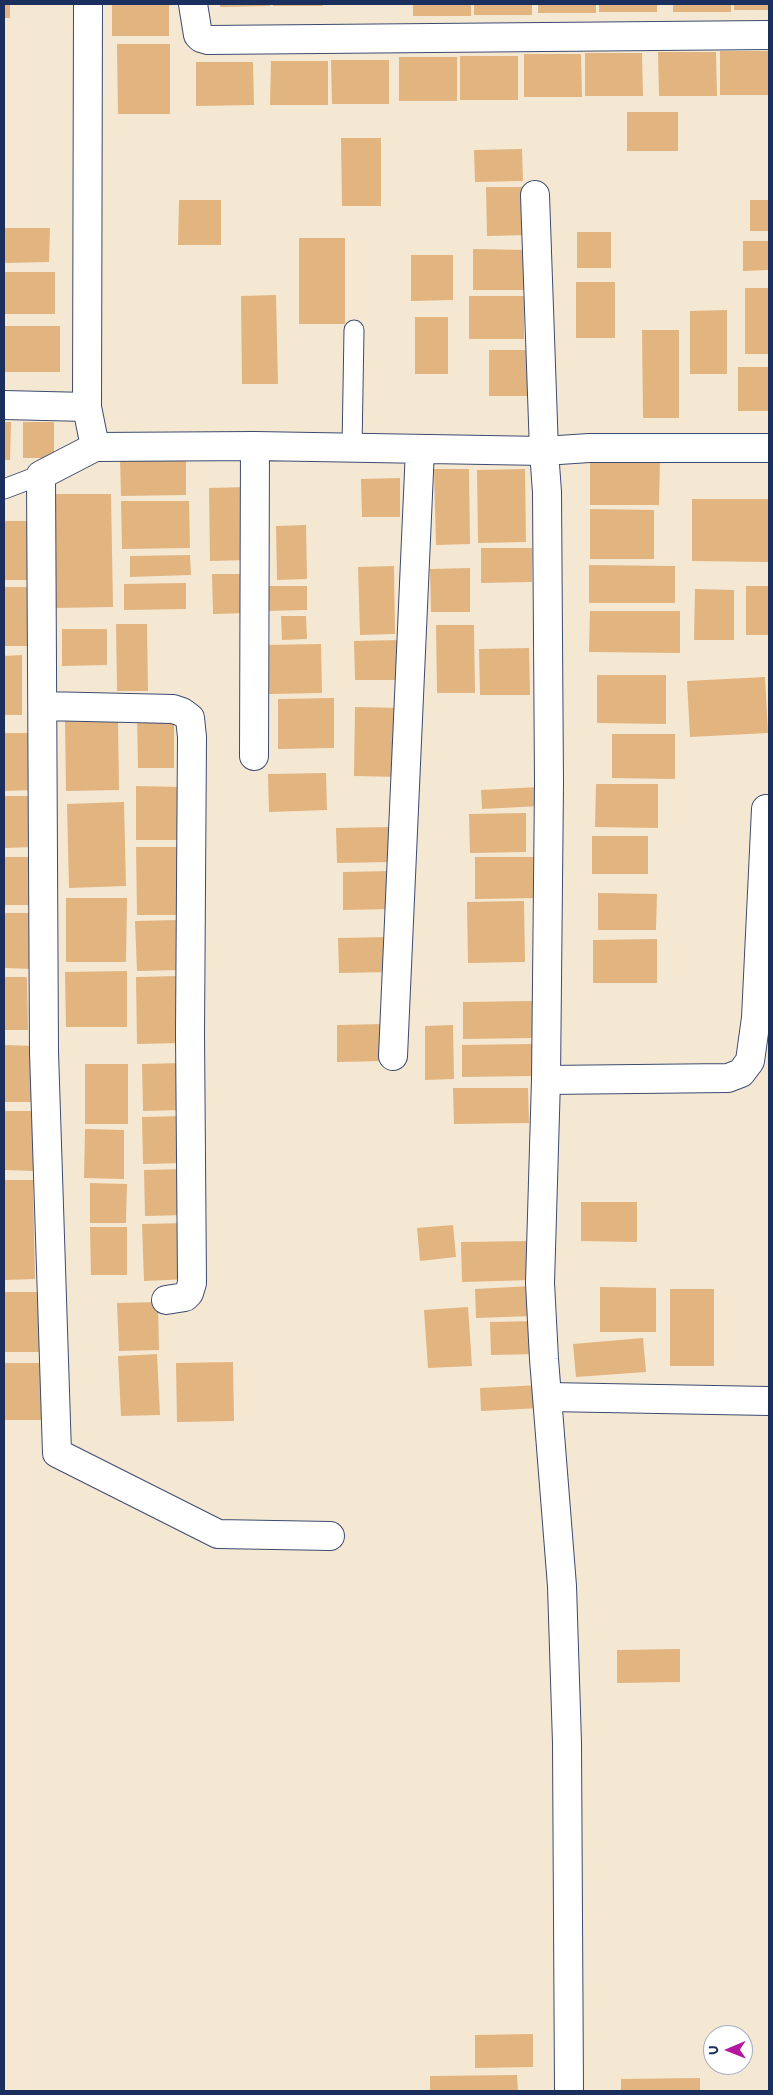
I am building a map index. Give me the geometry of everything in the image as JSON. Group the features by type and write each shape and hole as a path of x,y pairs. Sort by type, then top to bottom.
{"street":[{"path":"88,4 87,407 95,447"},
{"path":"193,4 198,34 201,38 208,40 769,36"},
{"path":"536,195 547,492 549,784 546,1080 540,1283 544,1359 562,1586 567,1743 569,2091"},
{"path":"4,405 87,407"},
{"path":"330,1536 218,1534 57,1453 44,1052 41,475 95,447 254,446 544,451 589,448 769,448"},
{"path":"254,446 254,756"},
{"path":"393,1056 420,449"},
{"path":"43,706 174,710 182,712 190,718 192,738 190,1023 192,1283 189,1293 185,1297 166,1300"},
{"path":"546,1080 728,1078 741,1073 750,1061 756,1018 766,809"},
{"path":"548,1397 769,1401"}],"lane":[{"path":"352,448 354,330"},
{"path":"4,489 41,475"}],"building":[{"path":"4,4 10,4 10,18 4,18"},
{"path":"112,4 169,4 169,36 112,36"},
{"path":"220,4 270,4 270,6 220,7"},
{"path":"273,4 323,4 323,6 273,6"},
{"path":"413,4 471,4 471,16 413,16"},
{"path":"474,4 532,4 532,15 474,15"},
{"path":"538,4 596,4 596,13 538,13"},
{"path":"599,4 657,4 657,12 599,12"},
{"path":"673,4 731,4 731,12 673,12"},
{"path":"734,4 769,4 769,10 734,10"},
{"path":"117,44 170,44 170,114 118,114"},
{"path":"720,51 769,51 769,95 720,95"},
{"path":"658,52 716,52 717,96 659,96"},
{"path":"585,53 642,53 643,96 585,96"},
{"path":"524,54 581,54 582,97 524,97"},
{"path":"460,56 518,56 518,100 460,100"},
{"path":"399,57 457,57 457,101 399,101"},
{"path":"331,60 389,60 389,104 332,104"},
{"path":"271,61 328,61 328,105 270,105"},
{"path":"196,62 253,62 254,105 196,106"},
{"path":"627,112 678,112 678,151 627,151"},
{"path":"341,138 381,138 381,206 342,206"},
{"path":"522,149 523,181 475,182 474,150"},
{"path":"486,187 530,187 530,235 487,236"},
{"path":"179,200 221,200 221,245 178,245"},
{"path":"750,200 769,200 769,231 750,231"},
{"path":"4,228 50,228 49,262 4,263"},
{"path":"577,232 611,232 611,268 577,268"},
{"path":"299,238 345,238 345,324 299,324"},
{"path":"743,241 769,241 769,270 743,271"},
{"path":"473,249 529,250 530,290 473,290"},
{"path":"411,255 453,255 453,300 411,301"},
{"path":"4,272 55,272 55,314 4,314"},
{"path":"576,282 615,282 615,338 576,338"},
{"path":"745,288 769,288 769,354 745,354"},
{"path":"276,295 278,384 242,384 241,296"},
{"path":"469,296 524,296 524,339 469,339"},
{"path":"727,310 727,374 690,374 690,311"},
{"path":"415,317 448,317 448,374 415,374"},
{"path":"4,326 60,326 60,372 4,372"},
{"path":"642,330 679,330 679,418 643,418"},
{"path":"489,350 530,350 530,396 489,396"},
{"path":"738,367 769,367 769,411 738,411"},
{"path":"4,422 11,422 10,460 4,460"},
{"path":"23,422 54,422 54,458 23,458"},
{"path":"120,457 186,457 186,495 121,496"},
{"path":"590,459 660,459 659,505 590,505"},
{"path":"434,469 469,469 470,544 436,545"},
{"path":"525,469 526,542 478,543 477,470"},
{"path":"400,478 400,517 362,517 361,479"},
{"path":"247,487 248,560 210,561 209,488"},
{"path":"53,494 111,494 113,607 54,608"},
{"path":"692,499 769,499 769,562 692,561"},
{"path":"121,501 189,501 190,548 122,549"},
{"path":"590,509 654,510 654,559 590,559"},
{"path":"4,521 30,521 31,580 4,580"},
{"path":"306,525 307,579 277,580 276,526"},
{"path":"481,548 532,548 532,582 481,583"},
{"path":"190,555 191,575 130,577 130,556"},
{"path":"589,565 675,566 675,603 589,603"},
{"path":"394,566 395,634 360,635 358,567"},
{"path":"470,568 470,612 431,612 430,569"},
{"path":"212,574 249,574 249,613 213,614"},
{"path":"186,583 186,609 124,610 124,584"},
{"path":"265,586 307,586 307,610 264,611"},
{"path":"746,586 769,586 769,635 746,635"},
{"path":"4,587 31,587 32,646 4,646"},
{"path":"695,589 734,590 734,640 694,640"},
{"path":"590,611 680,611 680,653 589,652"},
{"path":"281,616 306,616 307,639 282,640"},
{"path":"116,624 147,624 148,691 117,691"},
{"path":"436,625 474,625 475,693 437,693"},
{"path":"62,629 107,629 107,665 62,666"},
{"path":"402,640 402,680 355,680 354,641"},
{"path":"321,644 322,693 268,694 267,645"},
{"path":"529,648 530,695 480,695 479,649"},
{"path":"22,655 22,715 4,715 4,656"},
{"path":"597,675 666,675 666,724 597,723"},
{"path":"765,677 768,733 690,737 687,681"},
{"path":"334,698 334,748 278,749 278,699"},
{"path":"355,707 403,708 401,777 354,776"},
{"path":"174,714 174,768 138,768 137,715"},
{"path":"118,720 119,790 66,791 65,721"},
{"path":"4,733 33,733 33,790 4,791"},
{"path":"612,734 675,734 675,779 612,778"},
{"path":"326,773 327,810 269,812 268,774"},
{"path":"596,784 658,784 658,828 595,827"},
{"path":"136,786 181,787 180,840 136,840"},
{"path":"539,787 541,806 482,809 481,790"},
{"path":"4,796 33,796 34,847 4,848"},
{"path":"124,802 126,886 69,888 67,804"},
{"path":"526,813 526,852 470,853 469,814"},
{"path":"391,827 392,862 337,863 336,828"},
{"path":"592,836 648,836 648,874 592,874"},
{"path":"136,847 181,847 182,915 137,915"},
{"path":"4,857 35,857 36,905 4,905"},
{"path":"475,857 537,857 538,898 475,899"},
{"path":"392,871 393,909 343,910 343,872"},
{"path":"598,893 657,894 656,930 598,930"},
{"path":"66,898 127,898 126,962 66,962"},
{"path":"524,901 525,962 468,963 467,902"},
{"path":"4,913 35,913 34,969 4,968"},
{"path":"180,920 181,970 137,971 135,921"},
{"path":"391,937 392,972 339,973 338,938"},
{"path":"657,939 657,983 593,983 593,940"},
{"path":"127,971 127,1027 66,1027 65,972"},
{"path":"180,976 181,1043 137,1044 136,977"},
{"path":"4,977 27,977 28,1030 4,1030"},
{"path":"533,1001 533,1038 463,1039 463,1002"},
{"path":"385,1024 386,1061 337,1062 337,1025"},
{"path":"453,1025 454,1079 425,1080 425,1026"},
{"path":"532,1044 533,1076 462,1077 462,1045"},
{"path":"4,1045 36,1046 36,1102 4,1102"},
{"path":"183,1063 184,1110 143,1111 142,1064"},
{"path":"85,1064 128,1064 128,1124 85,1124"},
{"path":"453,1088 528,1088 529,1123 454,1124"},
{"path":"4,1111 36,1111 35,1171 4,1170"},
{"path":"185,1116 186,1163 143,1164 142,1117"},
{"path":"85,1129 124,1130 124,1179 84,1178"},
{"path":"186,1169 187,1215 145,1216 144,1170"},
{"path":"4,1180 33,1180 35,1279 4,1280"},
{"path":"90,1183 127,1184 126,1223 90,1223"},
{"path":"581,1202 637,1202 637,1242 581,1241"},
{"path":"187,1223 189,1279 144,1281 142,1224"},
{"path":"453,1225 456,1257 420,1261 417,1228"},
{"path":"90,1227 127,1227 127,1275 91,1275"},
{"path":"532,1241 533,1280 462,1282 461,1242"},
{"path":"532,1286 533,1316 476,1318 475,1289"},
{"path":"600,1287 656,1288 656,1332 600,1332"},
{"path":"670,1289 714,1289 714,1366 670,1366"},
{"path":"4,1292 43,1292 43,1352 4,1352"},
{"path":"158,1302 159,1350 119,1351 117,1303"},
{"path":"468,1307 472,1366 428,1368 424,1310"},
{"path":"539,1321 540,1354 491,1355 490,1322"},
{"path":"643,1338 646,1372 576,1377 573,1344"},
{"path":"157,1354 160,1415 121,1416 118,1356"},
{"path":"233,1362 234,1421 177,1422 176,1363"},
{"path":"5,1363 47,1363 47,1420 5,1420"},
{"path":"541,1385 541,1408 481,1411 480,1388"},
{"path":"680,1649 680,1682 617,1683 617,1650"},
{"path":"533,2034 533,2067 475,2068 475,2035"},
{"path":"517,2075 518,2091 430,2091 430,2076"},
{"path":"700,2078 700,2091 621,2091 621,2079"}]}
